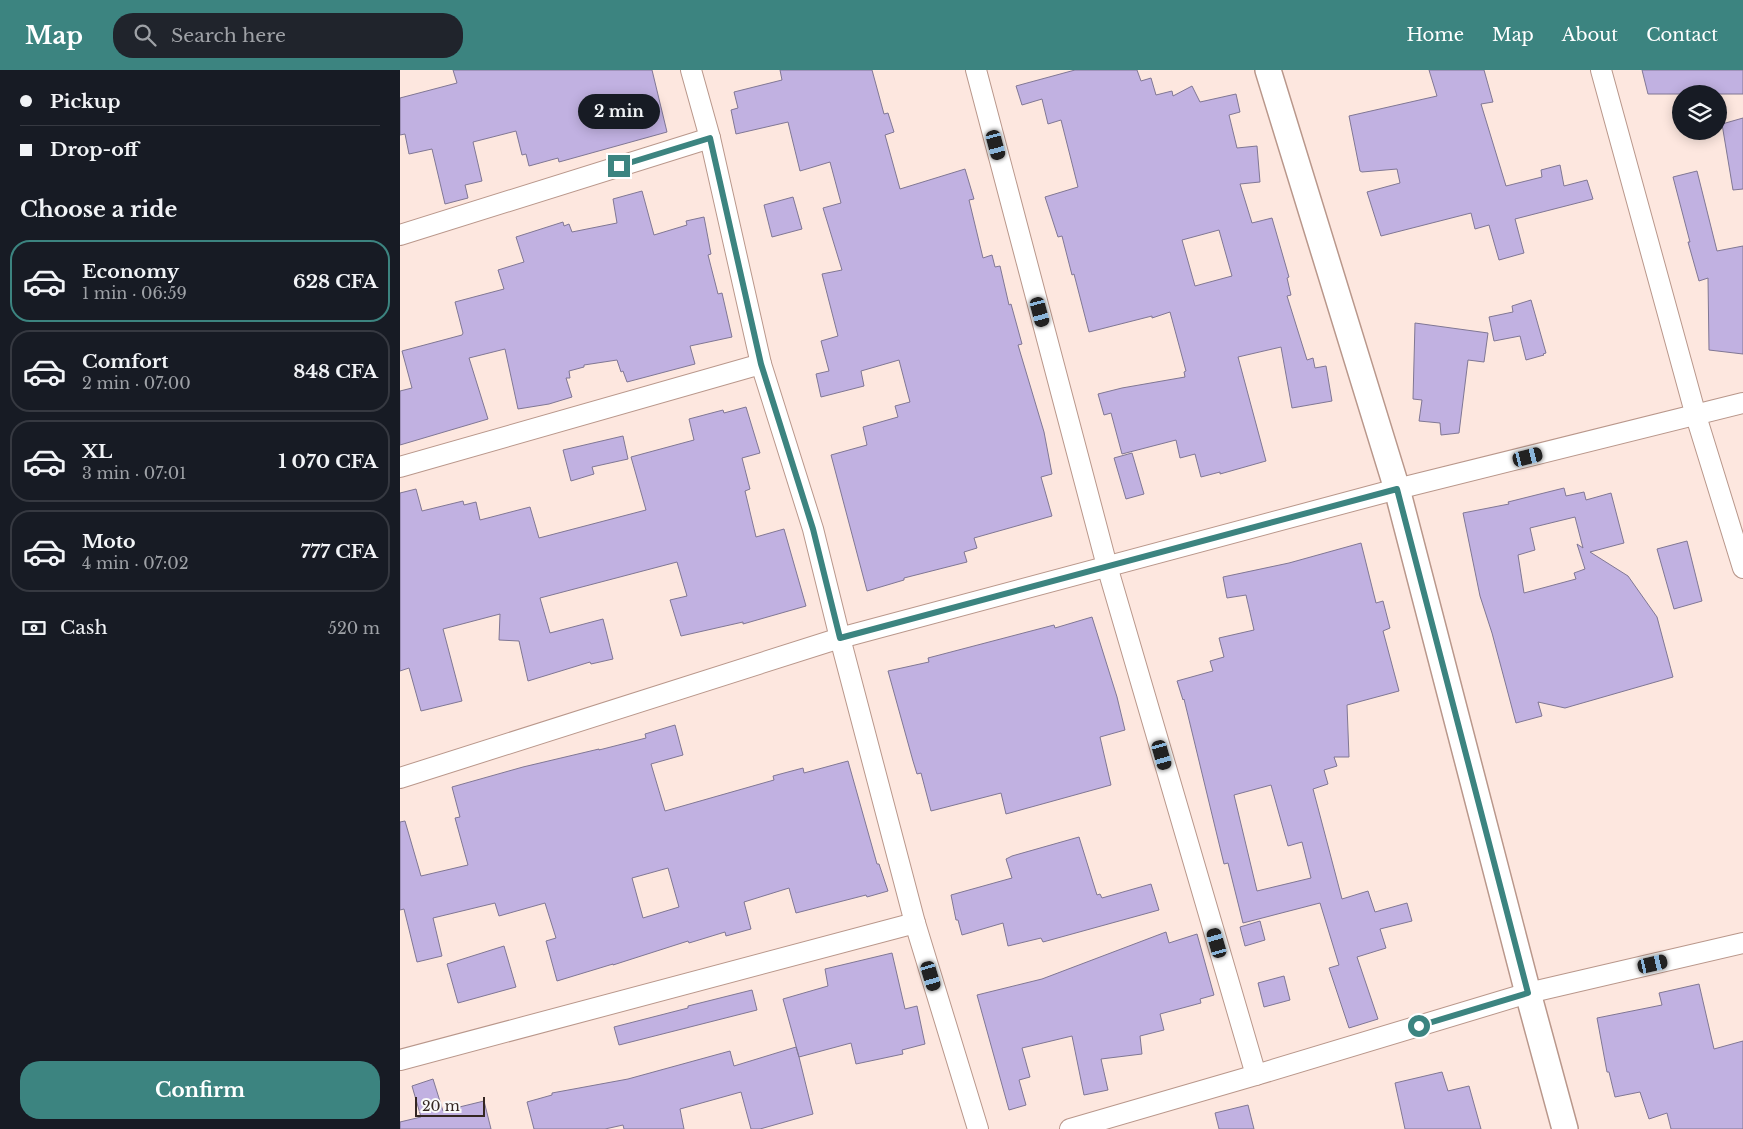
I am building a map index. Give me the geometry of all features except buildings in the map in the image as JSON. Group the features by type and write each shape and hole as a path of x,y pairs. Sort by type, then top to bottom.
{"street":[{"path":"691,70 710,138 761,364 813,529 915,923 978,1129"},
{"path":"976,70 1107,566 1256,1075"},
{"path":"1268,70 1397,489 1528,993 1566,1129"},
{"path":"1601,70 1696,416 1743,568"},
{"path":"400,235 710,138"},
{"path":"400,467 761,364"},
{"path":"400,778 840,638 1397,489 1743,404"},
{"path":"400,1060 915,923"},
{"path":"1070,1129 1528,993 1743,943"}],"route":[{"path":"619,166 710,138 761,364 813,529 840,638 1397,489 1528,993 1419,1026"}]}
